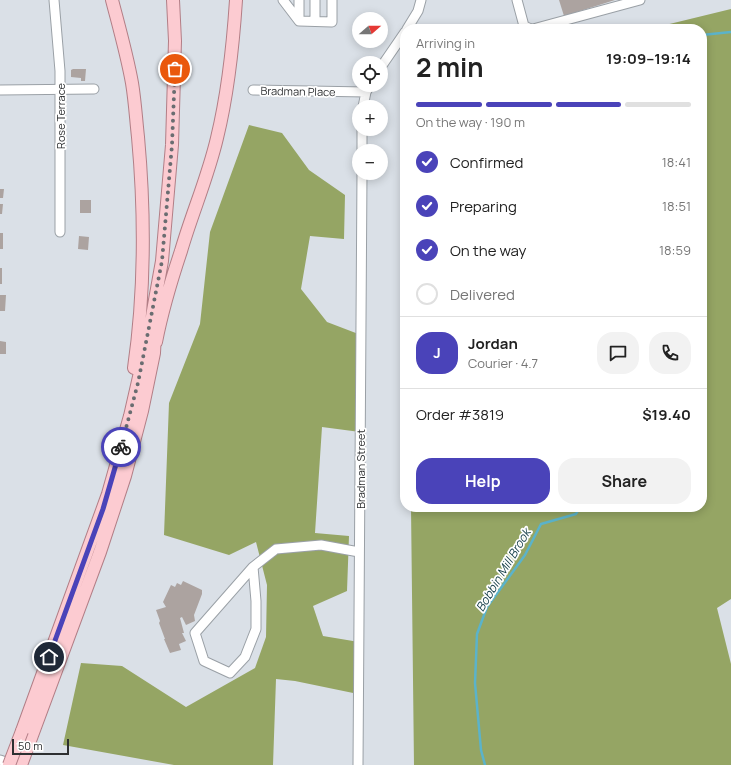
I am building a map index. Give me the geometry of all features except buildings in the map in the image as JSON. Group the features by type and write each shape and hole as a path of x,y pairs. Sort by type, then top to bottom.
{"main road":[{"path":"112,0 132,84 140,155 143,218 142,290 139,331 118,458"},
{"path":"21,765 27,734 118,458 138,383 157,289 163,253 172,145 175,41 173,0"},
{"path":"9,765 27,734 100,552 125,476 142,411 160,322 180,251 210,165 226,100 236,0"},
{"path":"154,352 157,289"}],"street":[{"name":"Rose Terrace","path":"54,0 60,71 60,232"},
{"path":"283,0 299,22"},
{"path":"299,0 299,22"},
{"path":"315,0 315,22"},
{"path":"299,22 332,22 332,0"},
{"path":"410,24 418,11 421,0"},
{"path":"517,0 523,24"},
{"path":"551,24 640,0"},
{"path":"388,57 400,39"},
{"path":"0,90 94,89"},
{"name":"Bradman Place","path":"253,90 352,89"},
{"name":"Bradman Street","path":"358,765 362,180"},
{"path":"253,567 256,601 256,629 244,657 230,673 204,662 195,634 253,567 276,549 321,545 359,552"},
{"path":"0,760 16,765"}],"green space":[{"path":"731,9 731,599 717,608 731,664 731,765 414,765 411,512 707,512 707,24 670,24"},
{"path":"249,125 282,133 309,170 345,195 344,239 310,236 301,289 327,322 361,335 360,432 322,427 315,533 349,536 347,591 313,606 323,636 359,642 358,694 295,681 276,679 273,765 174,765 63,745 81,663 122,666 186,707 255,668 266,637 267,585 256,542 229,555 164,535 169,403 200,324 210,232"}],"waterway":[{"name":"Bobbin Mill Brook","path":"707,34 731,32"},
{"name":"Bobbin Mill Brook","path":"485,765 481,750 475,683 477,634 487,607 525,555 541,524 576,514 577,512"}],"way so far":[{"path":"121,447 138,383 162,261 172,145 175,69"}],"route":[{"path":"49,657 103,509 121,447"}]}
